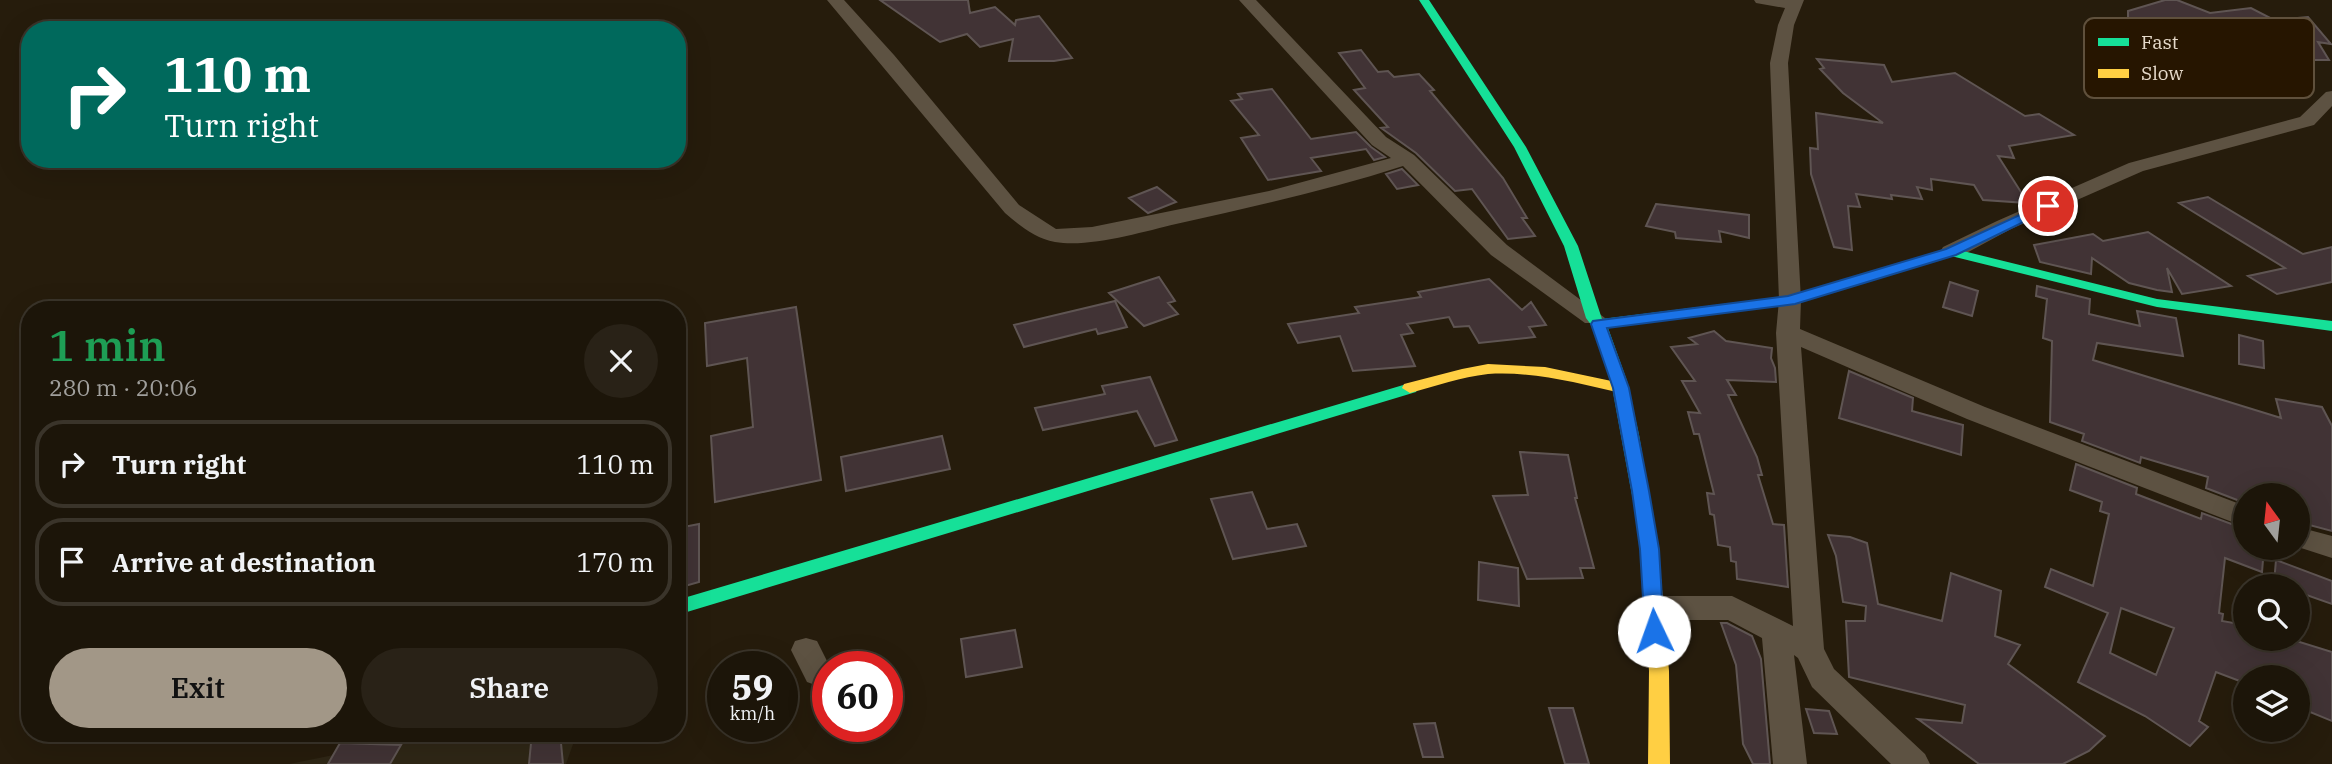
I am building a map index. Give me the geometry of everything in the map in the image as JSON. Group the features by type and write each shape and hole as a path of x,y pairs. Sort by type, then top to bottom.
{"street":[{"path":"835,0 888,59 1012,209 1037,228 1061,236 1148,224 1219,209 1344,180 1407,159"},
{"path":"1247,0 1379,141 1407,159 1499,250 1596,321 1790,300 1951,252 2004,225 2136,167 2307,121 2332,96"},
{"path":"1424,0 1520,147 1572,246 1621,388 1650,549 1660,723 1659,764"},
{"path":"1762,0 1795,3 1786,24 1779,63 1790,300 1788,333 1809,649 1823,678 1913,764"},
{"path":"1951,252 2157,303 2332,326"},
{"path":"1788,333 1976,413 2233,512"},
{"path":"686,605 1338,408 1469,372 1499,369 1539,370 1621,388"},
{"path":"2310,541 2332,547"},
{"path":"1653,608 1732,608 1809,649"},
{"path":"1776,632 1790,764"}],"shaded area":[{"path":"398,742 574,742 566,764 289,764"}],"building":[{"path":"880,0 968,0 970,13 995,7 1015,25 1016,20 1039,16 1072,58 1054,61 1009,61 1013,39 980,47 967,34 940,42"},
{"path":"2165,0 2177,0 2210,13 2251,8 2270,18 2128,18 2128,11"},
{"path":"2314,24 2331,44 2318,42 2329,60 2314,60"},
{"path":"1361,50 1378,72 1388,71 1394,77 1419,74 1434,90 1430,91 1503,178 1527,218 1522,218 1535,236 1508,239 1472,189 1455,191 1416,153 1381,128 1388,127 1354,90 1365,88 1339,53"},
{"path":"1817,59 1884,65 1892,82 1955,73 2025,116 2039,114 2074,135 2009,146 2014,158 1998,156 2028,203 1983,200 1974,185 1931,179 1932,190 1917,187 1922,199 1891,195 1892,199 1856,194 1860,207 1848,206 1852,250 1834,247 1811,174 1810,148 1818,149 1816,113 1883,123 1843,93 1820,69 1824,68"},
{"path":"1272,89 1311,139 1356,132 1385,157 1374,160 1366,149 1311,158 1321,171 1268,180 1241,138 1259,135 1231,101 1242,99 1238,94"},
{"path":"1402,169 1418,185 1397,189 1386,174"},
{"path":"1157,187 1176,202 1148,213 1129,198"},
{"path":"2208,197 2303,254 2332,247 2332,282 2277,294 2248,276 2285,268 2179,203"},
{"path":"1656,204 1749,215 1749,238 1719,231 1721,242 1676,238 1675,232 1646,226"},
{"path":"2148,232 2231,286 2182,294 2167,268 2172,292 2157,290 2129,283 2092,258 2091,274 2040,262 2034,245 2093,234 2103,241"},
{"path":"1159,277 1175,301 1168,303 1178,314 1144,326 1109,293"},
{"path":"1489,279 1522,310 1531,302 1546,325 1529,327 1535,337 1479,343 1469,326 1454,327 1449,317 1407,324 1413,333 1401,335 1415,366 1353,371 1340,336 1298,343 1288,324 1359,313 1355,307 1421,297 1418,292"},
{"path":"1950,282 1978,291 1972,316 1943,307"},
{"path":"2037,286 2090,299 2089,314 2140,326 2137,311 2176,318 2183,356 2097,343 2093,360 2281,418 2276,399 2322,407 2332,426 2332,531 2310,525 2310,483 2233,483 2233,498 2206,488 2208,477 2141,457 2140,463 2082,441 2084,434 2050,422 2052,341 2043,338 2047,299 2036,296"},
{"path":"1115,301 1127,327 1098,334 1096,329 1024,347 1014,325"},
{"path":"796,307 821,480 715,502 711,436 753,427 747,358 707,366 705,323"},
{"path":"1714,331 1726,341 1772,348 1771,358 1776,382 1727,380 1736,395 1728,395 1757,457 1762,475 1758,475 1773,524 1784,525 1788,587 1737,579 1736,562 1731,561 1730,547 1718,545 1714,515 1710,514 1707,493 1714,494 1699,434 1694,434 1688,412 1700,413 1682,381 1695,381 1671,347 1697,344 1689,338"},
{"path":"2239,335 2263,341 2264,368 2239,364"},
{"path":"1849,371 1913,398 1912,411 1963,425 1961,455 1839,418"},
{"path":"1150,377 1177,440 1155,446 1137,411 1043,430 1035,408 1105,394 1102,386"},
{"path":"942,436 950,469 846,491 841,457"},
{"path":"1520,452 1568,455 1575,498 1594,568 1580,568 1583,578 1527,579 1493,496 1528,495"},
{"path":"2076,464 2137,488 2136,494 2201,519 2202,513 2233,525 2233,560 2263,560 2262,572 2225,558 2219,613 2223,614 2222,621 2233,623 2233,651 2310,651 2310,645 2332,652 2332,721 2310,712 2310,665 2233,665 2233,678 2216,672 2199,721 2208,727 2190,746 2145,716 2078,682 2108,613 2045,587 2051,569 2093,586 2109,514 2100,511 2102,502 2070,490","holes":["2121,608 2174,628 2156,675 2110,653"]},
{"path":"1252,492 1267,529 1297,524 1306,546 1233,559 1211,499"},
{"path":"699,524 699,582 686,586 686,526"},
{"path":"1828,535 1850,537 1867,543 1878,604 1942,621 1951,573 2001,591 1995,636 2020,645 2008,664 2105,736 2089,751 2063,764 1979,764 1918,719 1962,723 1965,705 1849,677 1846,621 1865,621 1866,606 1843,602 1836,556"},
{"path":"2276,560 2332,581 2332,604 2310,596 2310,574 2275,574"},
{"path":"1479,562 1518,568 1519,606 1478,600"},
{"path":"1721,623 1727,623 1752,636 1761,659 1770,764 1753,764 1743,744 1736,665"},
{"path":"1015,630 1022,667 966,677 961,639"},
{"path":"1549,708 1573,708 1589,764 1565,764"},
{"path":"1806,709 1829,711 1837,734 1814,733"},
{"path":"1435,723 1443,757 1423,757 1414,724"},
{"path":"531,742 561,742 563,764 529,764"},
{"path":"340,743 401,745 390,764 328,764"}],"traffic: fast":[{"path":"1424,0 1520,147 1571,246 1593,318 1599,324 1619,381 1631,435 1650,555"},
{"path":"1599,324 1790,300 1951,252 2157,303 2332,326"},
{"path":"686,605 1410,388"}],"traffic: slow":[{"path":"1410,388 1488,369 1545,372 1621,388"},
{"path":"1650,555 1659,671 1659,764"}],"route":[{"path":"1654,631 1650,549 1640,491 1621,388 1598,324 1790,300 1951,252 2048,206"}]}
